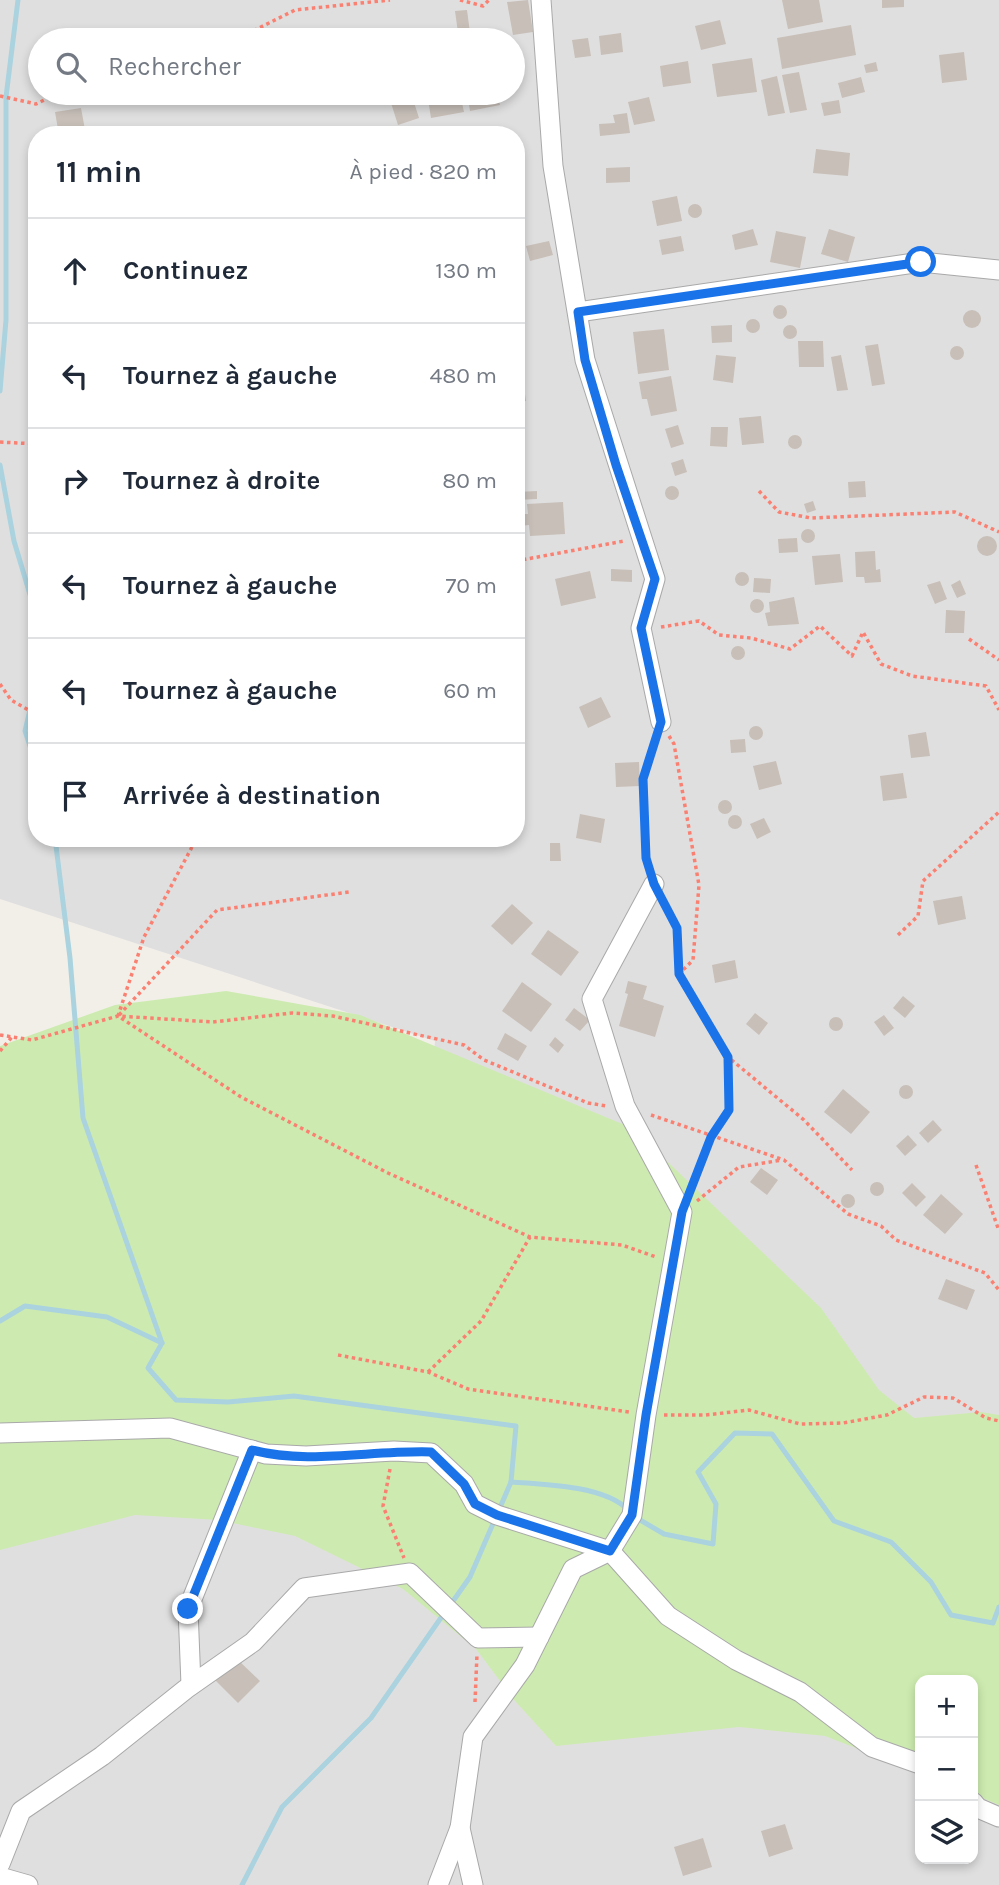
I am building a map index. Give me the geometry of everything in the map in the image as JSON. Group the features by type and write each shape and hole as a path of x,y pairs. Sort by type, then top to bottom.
{"street":[{"path":"541,0 554,166 585,360 655,579 641,628 661,722"},
{"path":"578,312 921,262 999,270"},
{"path":"438,1885 460,1828 473,1737 525,1665 573,1569 610,1551 632,1515 646,1415 682,1212 625,1106 592,999 654,884"},
{"path":"0,1433 170,1428 252,1450 306,1456 394,1451 431,1452 464,1484 475,1504 497,1515 610,1551 668,1616 736,1660 800,1692 872,1746 915,1762"},
{"path":"191,1685 188,1609 252,1450"},
{"path":"0,1864 21,1811 102,1756 191,1685 253,1642 304,1588 410,1573 478,1638 539,1637"},
{"path":"978,1808 999,1817"},
{"path":"460,1828 473,1885"},
{"path":"0,1877 28,1885"}],"path":[{"path":"259,28 295,10 390,0"},
{"path":"460,0 483,6 489,0"},
{"path":"0,96 28,102"},
{"path":"0,442 28,444"},
{"path":"759,491 779,512 810,518 955,513 999,532"},
{"path":"525,559 640,538"},
{"path":"641,628 699,621 719,635 751,638 790,649 820,626 852,656 863,632 881,664 912,676 986,686 999,710"},
{"path":"969,639 999,660"},
{"path":"0,684 11,700 28,710"},
{"path":"661,722 643,779 646,858 654,884 677,928 679,974 728,1057 804,1120 852,1170"},
{"path":"661,722 674,744 699,886 693,960 679,974"},
{"path":"898,935 918,916 923,881 999,812"},
{"path":"118,1016 144,937 192,847"},
{"path":"118,1016 217,910 349,892"},
{"path":"0,1035 32,1040 118,1016 213,1022 292,1013 333,1016 464,1045 484,1059 587,1103 625,1106 784,1160 848,1214 880,1226 896,1240 985,1273 999,1290"},
{"path":"118,1016 242,1097 388,1173 530,1237 622,1245 673,1263"},
{"path":"0,1051 12,1037"},
{"path":"682,1212 711,1137 729,1110 728,1057"},
{"path":"682,1212 738,1167 784,1160"},
{"path":"976,1166 999,1231"},
{"path":"428,1372 481,1321 530,1237"},
{"path":"338,1354 428,1372 468,1389 646,1415 706,1415 749,1410 800,1424 843,1423 887,1415 924,1397 953,1398 986,1418 999,1421"},
{"path":"394,1451 383,1506 410,1573"},
{"path":"473,1737 478,1638"}],"shaded area":[{"path":"0,0 999,0 999,1885 0,1885 0,1523 172,1470 397,1517 435,1041 0,899"}],"green space":[{"path":"226,991 360,1015 632,1128 821,1308 879,1390 914,1418 981,1412 999,1415 999,1805 978,1796 978,1675 915,1675 915,1771 825,1736 739,1727 556,1746 515,1701 476,1649 403,1589 295,1536 218,1520 135,1515 0,1550 0,1046 115,1005"}],"building":[{"path":"528,0 533,32 525,33 525,28 512,28 507,2"},
{"path":"782,0 819,0 823,22 788,29"},
{"path":"882,0 904,0 904,7 882,8"},
{"path":"467,10 469,28 457,28 455,11"},
{"path":"720,20 726,44 701,50 695,26"},
{"path":"851,25 856,55 782,69 777,38"},
{"path":"621,33 623,52 601,55 599,36"},
{"path":"588,38 591,56 575,58 572,40"},
{"path":"964,52 967,80 942,83 939,55"},
{"path":"752,58 757,92 717,97 712,64"},
{"path":"688,61 691,83 663,87 660,66"},
{"path":"876,62 878,71 866,73 864,65"},
{"path":"799,72 807,110 790,113 782,75"},
{"path":"777,76 785,113 768,116 761,80"},
{"path":"861,77 865,92 842,98 838,83"},
{"path":"649,97 655,121 634,125 628,102"},
{"path":"839,100 841,113 824,116 821,103"},
{"path":"392,105 415,105 419,118 398,125"},
{"path":"429,105 463,105 464,112 431,118"},
{"path":"469,105 500,105 470,111"},
{"path":"81,108 84,126 57,126 55,112"},
{"path":"627,113 630,133 600,136 599,124 615,123 613,115"},
{"path":"816,149 850,153 848,176 813,173"},
{"path":"630,167 630,182 606,183 606,168"},
{"path":"677,196 682,221 657,226 652,201"},
{"path":"695,204 700,206 700,216 695,218 690,216 688,211 690,206"},
{"path":"753,229 758,245 735,250 732,235"},
{"path":"829,229 855,237 848,262 821,254"},
{"path":"776,231 806,237 800,268 770,262"},
{"path":"681,236 684,251 662,255 659,240"},
{"path":"549,241 553,255 530,261 526,246"},
{"path":"780,305 785,307 785,317 780,319 775,317 773,312 775,307"},
{"path":"972,310 978,313 981,319 978,325 972,328 966,325 963,319 966,313"},
{"path":"753,319 758,321 758,331 753,333 748,331 746,326 748,321"},
{"path":"732,325 732,342 712,343 711,326"},
{"path":"790,325 795,327 795,337 790,339 785,337 783,332 785,327"},
{"path":"664,329 669,370 638,374 633,332"},
{"path":"798,341 823,341 824,367 799,367"},
{"path":"878,344 885,384 872,386 865,346"},
{"path":"957,346 962,348 962,358 957,360 952,358 950,353 952,348"},
{"path":"716,355 736,357 733,383 713,380"},
{"path":"841,355 848,390 837,391 831,357"},
{"path":"671,376 677,411 651,416 647,399 642,399 639,382"},
{"path":"761,416 764,443 742,445 739,418"},
{"path":"678,425 684,444 671,448 665,429"},
{"path":"711,427 728,427 727,447 710,446"},
{"path":"795,435 800,437 800,447 795,449 790,447 788,442 790,437"},
{"path":"683,459 687,472 675,476 671,463"},
{"path":"865,481 866,497 849,498 848,482"},
{"path":"672,486 677,488 677,498 672,500 667,498 665,493 667,488"},
{"path":"537,491 537,499 525,500 525,492"},
{"path":"813,501 816,510 807,513 804,504"},
{"path":"563,502 565,534 530,536 529,525 525,525 527,504"},
{"path":"808,529 813,531 813,541 808,543 803,541 801,536 803,531"},
{"path":"987,536 994,539 997,546 994,553 987,556 980,553 977,546 980,539"},
{"path":"797,538 798,552 779,553 778,539"},
{"path":"875,551 876,570 880,569 881,582 865,583 864,577 856,577 855,552"},
{"path":"840,554 843,582 815,585 812,556"},
{"path":"611,569 632,570 632,582 611,581"},
{"path":"590,571 596,598 561,606 555,579"},
{"path":"742,572 747,574 747,584 742,586 737,584 735,579 737,574"},
{"path":"754,578 771,579 770,593 753,592"},
{"path":"960,580 966,594 957,598 951,585"},
{"path":"940,581 947,599 935,604 927,585"},
{"path":"794,597 799,624 768,626 765,613 770,612 769,602"},
{"path":"757,599 762,601 762,611 757,613 752,611 750,606 752,601"},
{"path":"946,610 965,611 964,633 945,633"},
{"path":"738,646 743,648 743,658 738,660 733,658 731,653 733,648"},
{"path":"601,697 611,717 588,728 579,707"},
{"path":"756,726 761,728 761,738 756,740 751,738 749,733 751,728"},
{"path":"926,732 930,756 911,758 908,735"},
{"path":"745,739 746,752 731,753 730,740"},
{"path":"776,761 782,784 759,790 753,766"},
{"path":"639,762 640,786 616,787 615,763"},
{"path":"903,773 907,798 883,801 880,776"},
{"path":"725,800 730,802 730,812 725,814 720,812 718,807 720,802"},
{"path":"580,814 605,819 601,843 576,838"},
{"path":"735,815 740,817 740,827 735,829 730,827 728,822 730,817"},
{"path":"764,818 771,832 757,839 750,824"},
{"path":"550,843 560,843 561,861 550,861"},
{"path":"962,896 966,919 938,925 933,901"},
{"path":"512,904 533,923 512,945 491,926"},
{"path":"548,930 579,952 561,976 531,954"},
{"path":"735,960 738,978 715,983 712,965"},
{"path":"628,981 647,986 643,999 664,1006 655,1037 619,1026 628,994 625,993"},
{"path":"522,982 552,1004 531,1032 502,1011"},
{"path":"903,996 915,1006 905,1018 893,1008"},
{"path":"574,1008 590,1020 580,1031 565,1020"},
{"path":"755,1013 768,1023 759,1035 746,1024"},
{"path":"884,1015 894,1028 884,1036 874,1022"},
{"path":"836,1017 841,1019 841,1029 836,1031 831,1029 829,1024 831,1019"},
{"path":"505,1033 527,1046 518,1061 497,1049"},
{"path":"555,1037 564,1045 558,1053 549,1045"},
{"path":"906,1085 911,1087 911,1097 906,1099 901,1097 899,1092 901,1087"},
{"path":"843,1089 870,1112 851,1134 824,1112"},
{"path":"933,1120 942,1130 928,1143 919,1133"},
{"path":"908,1135 917,1145 905,1156 896,1146"},
{"path":"761,1168 778,1180 767,1195 750,1182"},
{"path":"877,1182 882,1184 882,1194 877,1196 872,1194 870,1189 872,1184"},
{"path":"912,1183 926,1197 916,1207 902,1193"},
{"path":"848,1194 853,1196 853,1206 848,1208 843,1206 841,1201 843,1196"},
{"path":"941,1194 963,1214 945,1234 923,1215"},
{"path":"946,1279 975,1290 967,1310 938,1299"},
{"path":"237,1659 260,1681 238,1703 215,1680"},
{"path":"785,1824 793,1849 769,1857 761,1831"},
{"path":"703,1838 712,1867 683,1876 674,1847"}],"waterway":[{"path":"0,391 6,320 6,97 18,0"},
{"path":"0,465 14,541 28,588"},
{"path":"28,718 25,731 28,740"},
{"path":"56,847 70,958 83,1118 162,1343"},
{"path":"0,1321 25,1306 107,1317 162,1343 148,1368 176,1400 228,1402 294,1396 516,1426 511,1482 557,1485 590,1491 618,1502 628,1510"},
{"path":"635,1517 664,1534 713,1544 716,1504 698,1472 735,1433 772,1434 834,1521 891,1542 931,1582 951,1615 993,1623 999,1607"},
{"path":"451,1604 470,1577 511,1482"},
{"path":"242,1885 282,1807 371,1718 445,1612"}],"route":[{"path":"188,1609 252,1450 266,1454 306,1456 394,1451 431,1452 464,1484 475,1504 497,1515 610,1551 632,1515 646,1415 682,1212 711,1137 729,1110 728,1057 679,974 677,928 654,884 646,858 643,779 661,722 641,628 655,579 616,465 585,360 578,312 921,262"}]}
